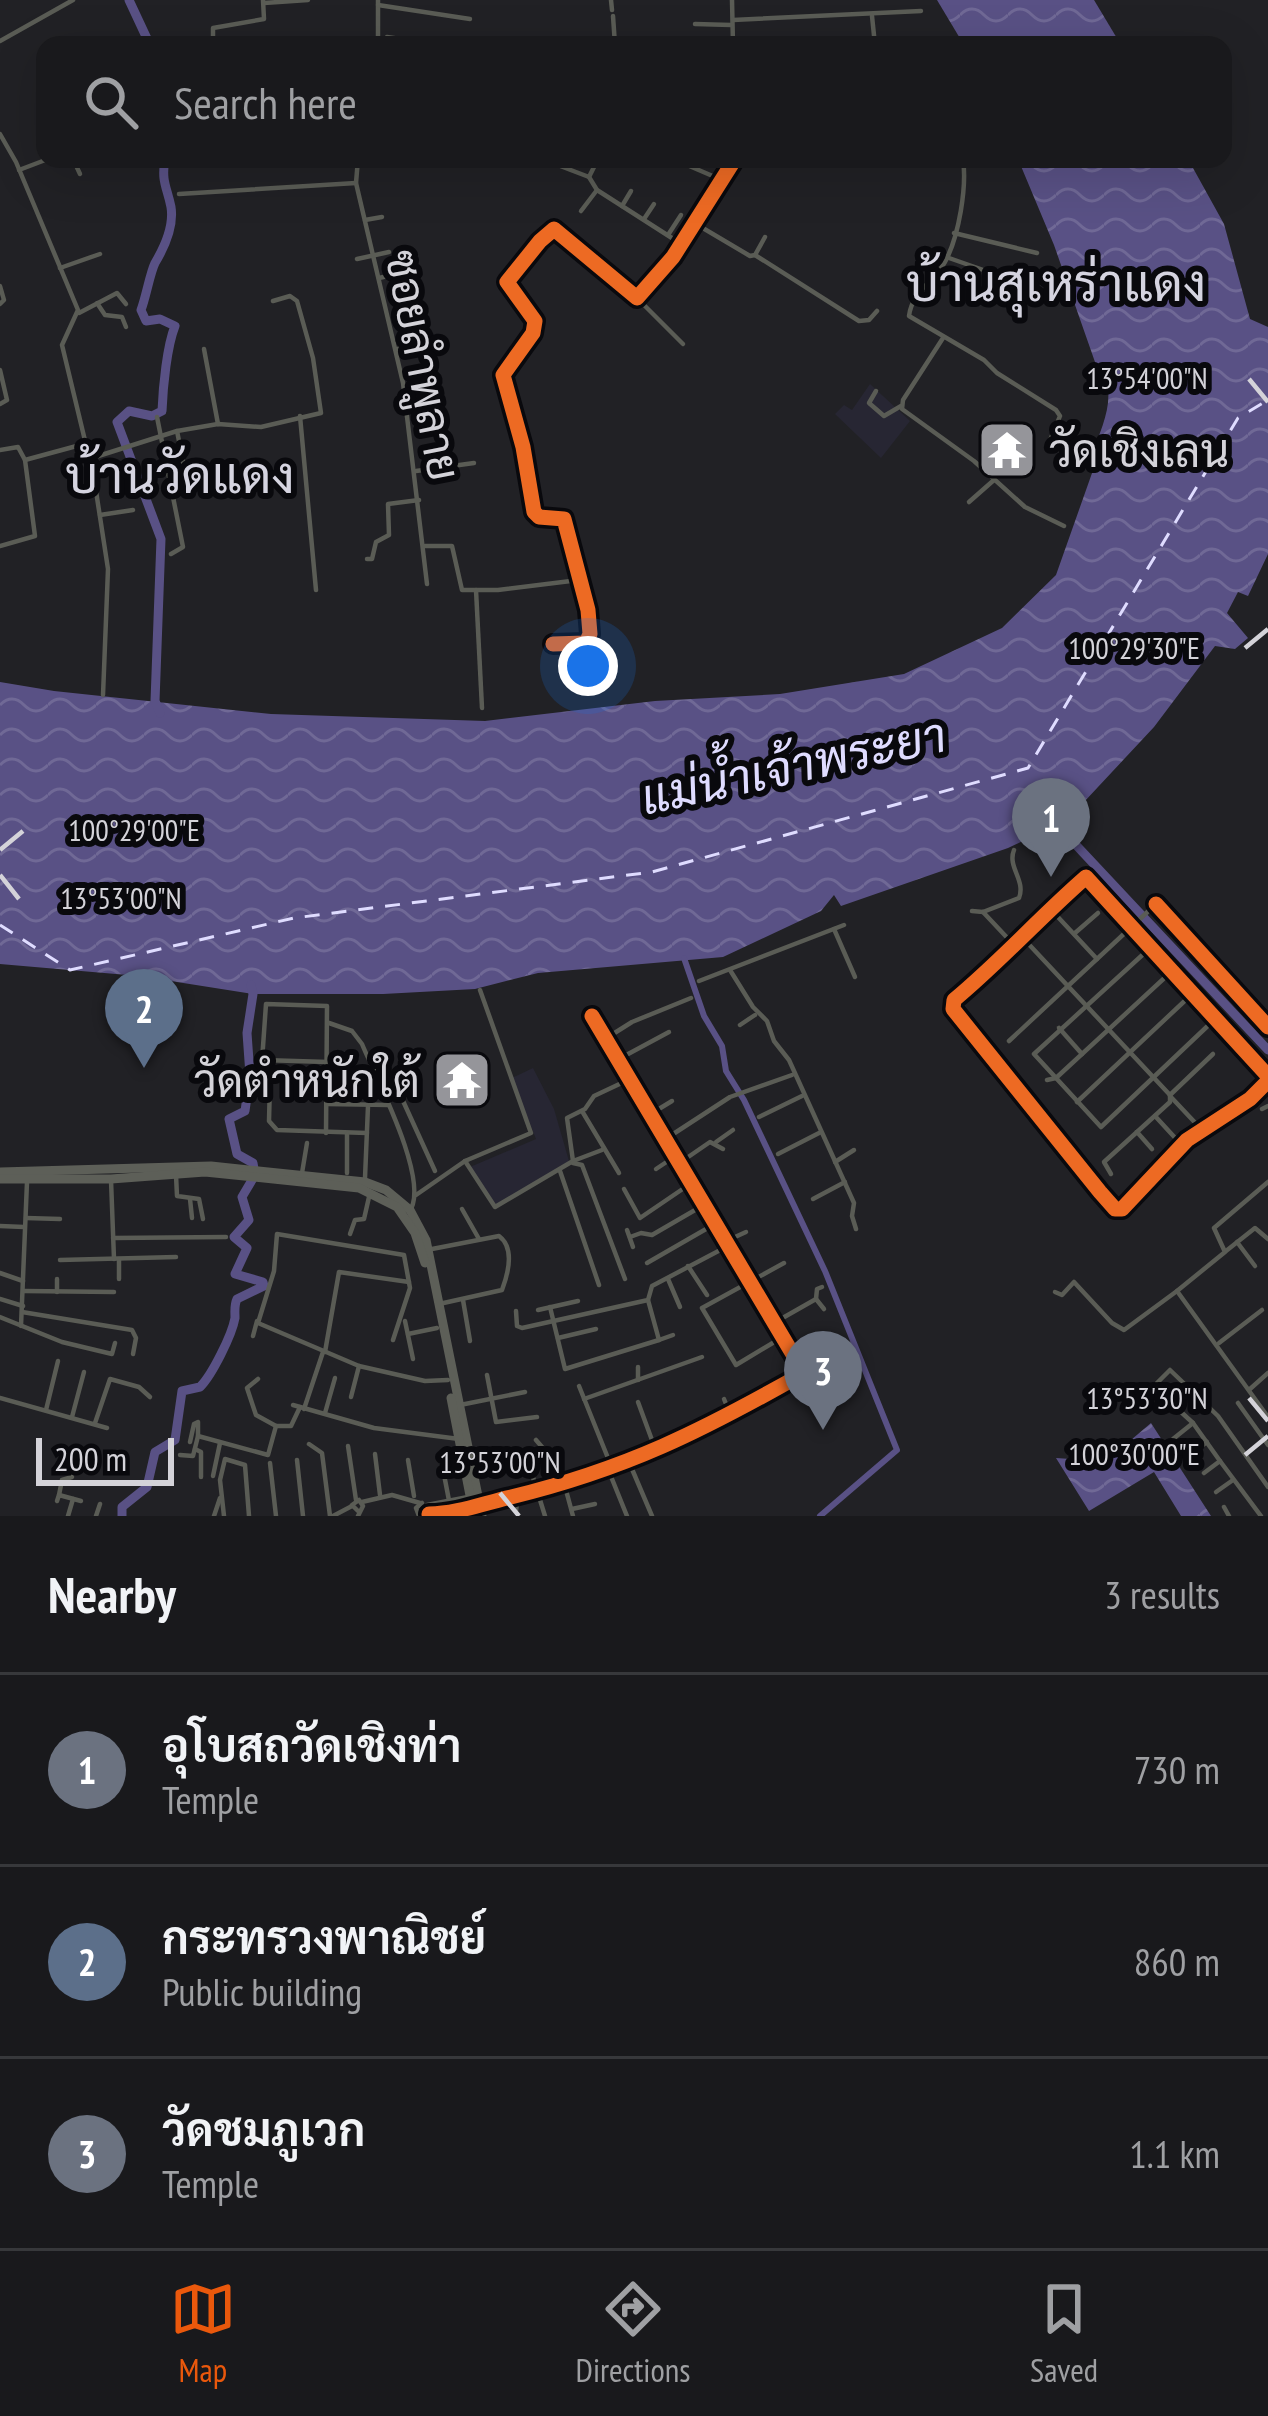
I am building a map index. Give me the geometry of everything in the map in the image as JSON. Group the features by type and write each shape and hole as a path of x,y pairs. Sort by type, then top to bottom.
{"main road":[{"path":"0,1176 28,1179 211,1166 368,1186 407,1219 424,1262 476,1508"},
{"path":"0,1176 301,1175 386,1190 410,1210 428,1250 476,1508"}],"street":[{"path":"0,40 73,0"},
{"path":"213,36 213,28 261,20 266,16 264,1 308,0"},
{"path":"611,0 614,36"},
{"path":"732,0 733,36"},
{"path":"380,36 378,3 470,19"},
{"path":"694,24 921,11"},
{"path":"872,16 874,36"},
{"path":"0,134 79,313"},
{"path":"19,170 36,164"},
{"path":"77,168 80,174"},
{"name":"ซอยลำพูลาย","path":"357,168 364,220 397,350 427,584"},
{"path":"566,168 589,177 597,190 675,241"},
{"path":"589,177 594,168"},
{"path":"698,168 715,177"},
{"path":"706,172 708,168"},
{"path":"637,298 673,257 729,168"},
{"path":"963,168 948,258 916,295 908,312 916,323 984,360 1056,410 1060,416 1048,445"},
{"path":"179,194 356,183"},
{"path":"581,211 597,190"},
{"path":"622,206 631,191"},
{"path":"643,220 654,204"},
{"path":"668,236 681,215"},
{"path":"364,220 382,217"},
{"path":"695,224 859,320 869,320 877,310"},
{"path":"553,644 584,644 589,639 582,580 564,519 541,518 535,512 524,447 503,375 533,333 536,321 507,282 539,241 554,230 637,298 683,344"},
{"path":"954,233 1036,253"},
{"path":"755,255 764,236"},
{"path":"357,259 388,252"},
{"path":"60,268 100,254"},
{"path":"948,258 989,272"},
{"path":"379,278 401,273"},
{"path":"0,286 4,300 0,304"},
{"path":"103,695 108,576 91,459 62,345 79,313 117,293 126,304"},
{"path":"91,459 177,431 218,424 261,427 323,409 296,298 273,301"},
{"path":"97,303 105,315 122,317 126,327"},
{"path":"876,391 869,403 884,416 901,406 943,338"},
{"path":"397,350 418,347 426,352 446,466"},
{"path":"204,350 218,424"},
{"path":"0,370 7,400 0,404"},
{"path":"901,406 1025,507 1064,526"},
{"path":"299,416 316,590"},
{"path":"157,417 183,548 171,554"},
{"path":"177,431 189,491"},
{"path":"25,460 86,444"},
{"path":"0,450 18,447 25,460 35,536 0,546"},
{"path":"416,471 474,464"},
{"path":"969,502 994,480"},
{"path":"367,559 372,559 376,542 389,535 388,504 419,500"},
{"path":"100,515 133,511"},
{"path":"424,546 452,546 459,588 582,580"},
{"path":"476,590 482,708"},
{"path":"972,911 1015,901 1022,893 1012,861 1014,850"},
{"path":"1086,877 1267,1075 1268,1081 1250,1100 1186,1139 1130,1203 1115,1209 953,1009 954,1000 1022,936 1086,877"},
{"path":"1009,1041 1153,907"},
{"path":"983,912 1014,946"},
{"path":"1074,934 1098,913"},
{"path":"1058,916 1097,959"},
{"path":"699,981 844,925"},
{"path":"834,929 855,977"},
{"path":"1022,936 1202,1130"},
{"path":"1150,948 1033,1052 1077,1102 1101,1127 1216,1018"},
{"path":"730,970 789,1060 854,1203 856,1229"},
{"path":"1047,1080 1056,1078 1172,971"},
{"path":"410,1210 416,1195 465,1162 526,1138 531,1130 480,990"},
{"path":"1077,1102 1192,993"},
{"path":"605,1039 632,1022 691,998"},
{"path":"261,1075 267,1002 325,1004 329,1009 326,1133"},
{"path":"740,1024 758,1013"},
{"path":"421,1502 416,1511 424,1515 452,1513 629,1462 731,1416 804,1373 592,1016"},
{"path":"329,1023 357,1036 402,1138 416,1195"},
{"path":"1059,1028 1082,1054"},
{"path":"617,1060 669,1032"},
{"path":"1111,1174 1103,1163 1170,1102 1170,1095 1213,1054"},
{"path":"262,1060 328,1062"},
{"path":"388,1068 435,1171"},
{"path":"659,1149 715,1105 794,1074"},
{"path":"573,1162 566,1123 591,1099 628,1080"},
{"path":"270,1082 273,1128 367,1133"},
{"path":"382,1092 395,1084"},
{"path":"759,1118 803,1095"},
{"path":"649,1115 673,1101"},
{"path":"327,1104 388,1106"},
{"path":"350,1234 355,1220 364,1219 368,1106"},
{"path":"582,1111 619,1173"},
{"path":"1155,1116 1178,1141"},
{"path":"402,1138 416,1130"},
{"path":"656,1169 733,1130"},
{"path":"778,1154 821,1132"},
{"path":"1137,1132 1152,1149"},
{"path":"347,1134 347,1173"},
{"path":"716,1142 723,1149"},
{"path":"301,1175 307,1143"},
{"path":"465,1162 495,1207 602,1150"},
{"path":"836,1162 854,1150"},
{"path":"573,1162 582,1165 625,1279"},
{"path":"560,1170 599,1286"},
{"path":"111,1174 119,1279"},
{"path":"176,1175 178,1196 201,1201 202,1219"},
{"path":"21,1326 28,1179"},
{"path":"812,1198 845,1182"},
{"path":"1225,1252 1214,1228 1268,1182"},
{"path":"624,1189 640,1218 690,1184"},
{"path":"190,1199 192,1218"},
{"path":"634,1247 628,1234 652,1235 702,1206"},
{"path":"463,1209 479,1239"},
{"path":"26,1218 60,1219"},
{"path":"647,1263 713,1225"},
{"path":"0,1226 26,1227"},
{"path":"1055,1292 1062,1295 1074,1282 1120,1330 1127,1329 1255,1228 1268,1239"},
{"path":"659,1340 648,1300 650,1288 746,1232"},
{"path":"253,1336 272,1278 278,1233 401,1253 410,1282 393,1340"},
{"path":"113,1238 226,1237"},
{"path":"428,1250 502,1238 508,1262 502,1290 439,1304"},
{"path":"1237,1243 1256,1266"},
{"path":"60,1260 176,1257"},
{"path":"407,1266 424,1262"},
{"path":"781,1338 736,1365 702,1307 784,1263"},
{"path":"688,1266 707,1295"},
{"path":"259,1379 247,1388 254,1412 276,1426 291,1426 324,1352 339,1272 410,1282"},
{"path":"0,1274 24,1281"},
{"path":"668,1278 680,1307"},
{"path":"57,1279 57,1292"},
{"path":"822,1287 816,1299 824,1310"},
{"path":"1177,1291 1268,1417"},
{"path":"23,1292 113,1292"},
{"path":"0,1299 22,1309 132,1330 136,1338 133,1354"},
{"path":"772,1324 816,1299"},
{"path":"463,1300 470,1341"},
{"path":"516,1311 520,1328 648,1300"},
{"path":"538,1310 578,1301"},
{"path":"550,1307 565,1369 673,1335"},
{"path":"1217,1345 1262,1310"},
{"path":"0,1317 112,1354"},
{"path":"405,1321 413,1359"},
{"path":"257,1322 359,1366 424,1382 448,1380"},
{"path":"408,1334 437,1328"},
{"path":"558,1338 596,1329"},
{"path":"110,1366 115,1343"},
{"path":"584,1399 702,1357"},
{"path":"46,1410 58,1361"},
{"path":"351,1397 359,1366"},
{"path":"638,1367 638,1380"},
{"path":"1268,1487 1218,1416 1170,1370 1156,1389 1208,1442 1259,1514 1268,1505"},
{"path":"72,1417 84,1372"},
{"path":"1249,1390 1268,1373"},
{"path":"487,1375 498,1424 537,1417"},
{"path":"325,1413 335,1378"},
{"path":"95,1423 110,1379 139,1387 150,1397"},
{"path":"579,1386 627,1516"},
{"path":"459,1405 525,1392"},
{"path":"0,1398 107,1428"},
{"path":"724,1400 731,1416"},
{"path":"1260,1406 1268,1400"},
{"path":"638,1402 656,1451"},
{"path":"1238,1403 1268,1445"},
{"path":"299,1407 374,1428 459,1439"},
{"path":"180,1455 191,1457 192,1445 196,1422 198,1436 192,1445"},
{"path":"1173,1439 1192,1424"},
{"path":"198,1436 268,1455 276,1426"},
{"path":"536,1440 554,1458 572,1513 596,1504"},
{"path":"1188,1456 1208,1442"},
{"path":"213,1476 220,1443"},
{"path":"309,1444 322,1453 332,1516 380,1495 476,1508"},
{"path":"192,1445 201,1452 201,1477"},
{"path":"348,1446 357,1507"},
{"path":"375,1454 380,1495"},
{"path":"214,1516 225,1459 245,1466 249,1516"},
{"path":"440,1459 452,1513"},
{"path":"297,1460 303,1516"},
{"path":"408,1460 424,1515"},
{"path":"1204,1473 1220,1461"},
{"path":"629,1462 652,1516"},
{"path":"270,1463 276,1516"},
{"path":"531,1471 544,1516"},
{"path":"68,1516 77,1500 58,1498 62,1480 72,1477"},
{"path":"1216,1492 1233,1480"},
{"path":"221,1494 224,1516"},
{"path":"516,1511 518,1495"},
{"path":"96,1516 100,1504"},
{"path":"1224,1507 1229,1516"}],"shaded area":[{"path":"870,384 910,421 881,458 835,414 844,405 852,410"},
{"path":"533,1068 554,1109 569,1161 493,1207 470,1167 536,1139 512,1078"}],"water":[{"path":"937,0 1094,0 1116,36 959,36"},
{"name":"แม่น้ำเจ้าพระยา","path":"1022,168 1193,168 1224,224 1250,319 1268,327 1268,554 1248,596 1238,592 1227,613 1248,638 1235,649 1215,646 1154,727 1070,817 1071,834 1056,837 1042,832 841,906 834,895 821,911 723,957 538,973 475,989 253,994 139,976 0,964 0,682 271,714 485,721 655,701 780,694 904,674 1002,628 1056,575 1097,459 1092,455 1105,419 1107,384"},
{"path":"1151,1423 1211,1516 1181,1516 1154,1472 1089,1511 1056,1458 1100,1461 1111,1457"}],"waterway":[{"path":"129,0 146,36"},
{"path":"160,713 155,701 161,539 117,422 129,411 152,416 162,411 175,326 160,319 146,321 141,310 171,222 165,168"},
{"path":"1061,829 1268,1050"},
{"path":"684,958 704,1016 722,1046 726,1071 825,1271 897,1450 820,1516"},
{"path":"122,1516 122,1507 147,1487 155,1452 175,1440 182,1391 200,1387 221,1354 237,1299 264,1286 235,1274 247,1248 234,1237 249,1220 242,1197 255,1175 253,1163 237,1154 229,1119 245,1111 251,985"}],"ferry route":[{"path":"0,925 70,970 294,918 652,872 1028,768 1238,418 1268,400"}],"cycle path":[{"path":"553,644 586,643 588,610 564,519 539,517 534,512 523,447 503,375 533,333 535,321 507,282 554,229 637,298 673,257 729,168"},
{"path":"1086,877 1268,1081 1250,1099 1187,1140 1122,1209 1115,1209 1100,1192 953,1009 954,1000 1086,877"},
{"path":"1156,904 1268,1027"},
{"path":"429,1514 552,1486 627,1461 804,1373 592,1016"}],"place":[{"name":"วัดเชิงเลน","path":"1007,450"},
{"name":"อุโบสถวัดเชิงท่า","path":"1051,877"},
{"name":"กระทรวงพาณิชย์","path":"144,1068"},
{"name":"วัดตำหนักใต้","path":"462,1080"},
{"name":"วัดชมภูเวก","path":"823,1430"}],"district":[{"name":"บ้านสุเหร่าแดง","path":"1056,282"},
{"name":"บ้านวัดแดง","path":"180,474"}]}
